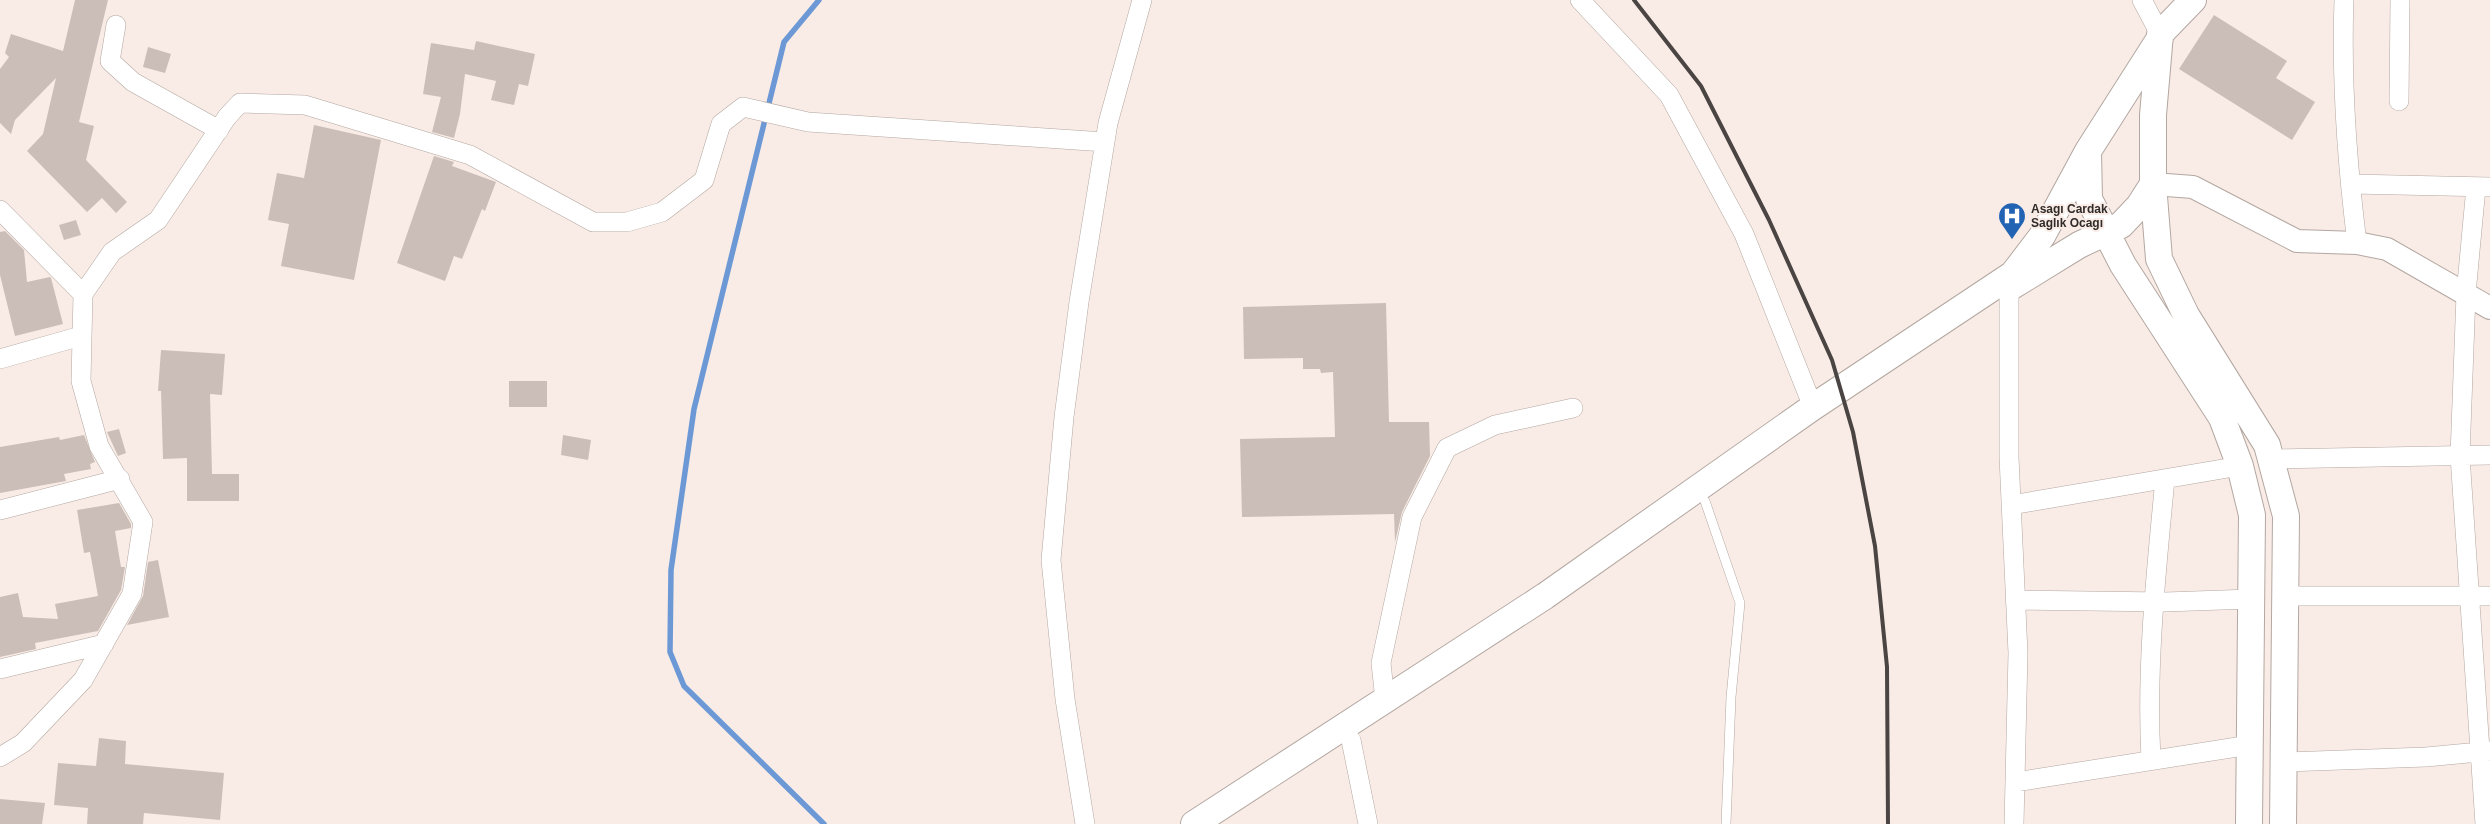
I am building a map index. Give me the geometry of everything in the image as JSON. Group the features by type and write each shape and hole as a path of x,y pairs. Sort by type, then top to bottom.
{"main road":[{"path":"1194,824 1545,596 1813,407 2013,274 2042,236 2088,151 2160,36 2193,0"},
{"path":"2160,36 2154,115 2153,184 2159,259 2186,315 2267,445 2286,516 2283,824"},
{"path":"2088,151 2089,199 2123,266 2222,418 2240,466 2252,515 2250,824"},
{"path":"1227,824 1705,501 2009,288 2079,245 2121,225 2139,206 2153,184"}],"street":[{"path":"1085,824 1065,698 1051,560 1064,417 1079,302 1108,123 1142,0"},
{"path":"1580,0 1669,95 1744,234 1813,407"},
{"path":"2142,0 2160,36"},
{"path":"2344,0 2342,46 2351,184 2357,243"},
{"path":"2398,101 2400,0"},
{"path":"116,25 110,61 134,82 219,130"},
{"path":"0,757 23,743 83,680 132,594 143,522 120,479 99,446 81,381 82,294 112,252 158,220 219,130 240,103 305,105 470,155 593,222 627,222 662,212 704,180 721,124 743,107 808,122 1105,142"},
{"path":"2153,184 2194,187 2296,241 2357,243 2387,249 2490,308"},
{"path":"2351,184 2483,187 2466,294 2460,456 2469,596 2485,752 2484,824"},
{"path":"0,210 82,294"},
{"path":"2009,288 2011,505 2018,653 2014,824"},
{"path":"0,359 81,336"},
{"path":"1385,700 1381,663 1412,517 1447,448 1495,425 1573,408"},
{"path":"2271,459 2490,455"},
{"path":"2011,505 2240,466"},
{"path":"0,510 120,479"},
{"path":"2151,760 2148,716 2153,602 2165,479"},
{"path":"2286,596 2490,596"},
{"path":"2015,600 2153,602 2251,599"},
{"path":"0,669 104,644"},
{"path":"1351,740 1368,824"},
{"path":"2015,782 2250,745"},
{"path":"2284,762 2426,758 2485,752"}],"lane":[{"path":"1705,501 1740,603 1731,697 1726,824"}],"building":[{"path":"75,0 108,0 79,122 94,126 86,160 127,202 116,213 102,198 87,212 27,151 43,134 56,78 15,120 11,134 0,123 0,69 9,57 5,53 11,34 63,51"},
{"path":"2214,15 2287,61 2276,78 2315,102 2292,140 2179,69"},
{"path":"476,41 535,54 528,86 519,84 514,105 491,100 496,81 465,74 460,114 454,138 432,132 441,97 423,94 431,43 474,50"},
{"path":"148,47 171,54 165,73 143,67"},
{"path":"314,125 381,140 354,280 281,266 289,224 268,220 277,173 304,178"},
{"path":"434,156 454,162 452,166 496,182 485,211 482,209 462,259 454,256 445,281 397,263"},
{"path":"76,220 81,235 64,240 59,225"},
{"path":"5,231 24,250 27,282 51,278 63,324 15,336 0,275 0,232"},
{"path":"1386,303 1389,422 1429,422 1430,456 1402,512 1395,542 1394,514 1242,517 1240,439 1335,437 1333,372 1321,373 1320,369 1303,369 1303,358 1244,359 1243,307"},
{"path":"161,350 225,354 222,395 210,394 212,474 239,474 239,501 187,501 187,458 163,459 161,391 158,391"},
{"path":"509,381 547,381 547,407 509,407"},
{"path":"119,429 126,453 118,456 107,432"},
{"path":"84,435 95,462 90,464 91,469 64,474 66,481 0,493 0,447 59,437 60,440"},
{"path":"563,435 591,440 588,460 561,455"},
{"path":"119,503 131,524 131,528 115,531 121,567 125,567 121,590 98,631 35,643 36,649 0,657 0,597 18,593 23,617 58,619 55,604 98,596 90,552 84,553 77,510"},
{"path":"158,560 169,617 127,625 143,596 148,562"},
{"path":"99,738 126,741 125,764 224,773 220,820 144,813 143,824 87,824 88,808 54,805 58,763 96,766"},
{"path":"0,799 45,803 42,824 0,824"}],"waterway":[{"path":"819,0 784,42 694,409 671,570 670,652 684,686 824,824"}],"railway":[{"path":"1634,0 1701,86 1769,220 1832,360 1853,432 1875,546 1887,667 1888,824"}],"place":[{"name":"Asagı Cardak Saglık Ocagı","path":"2012,240"}]}
